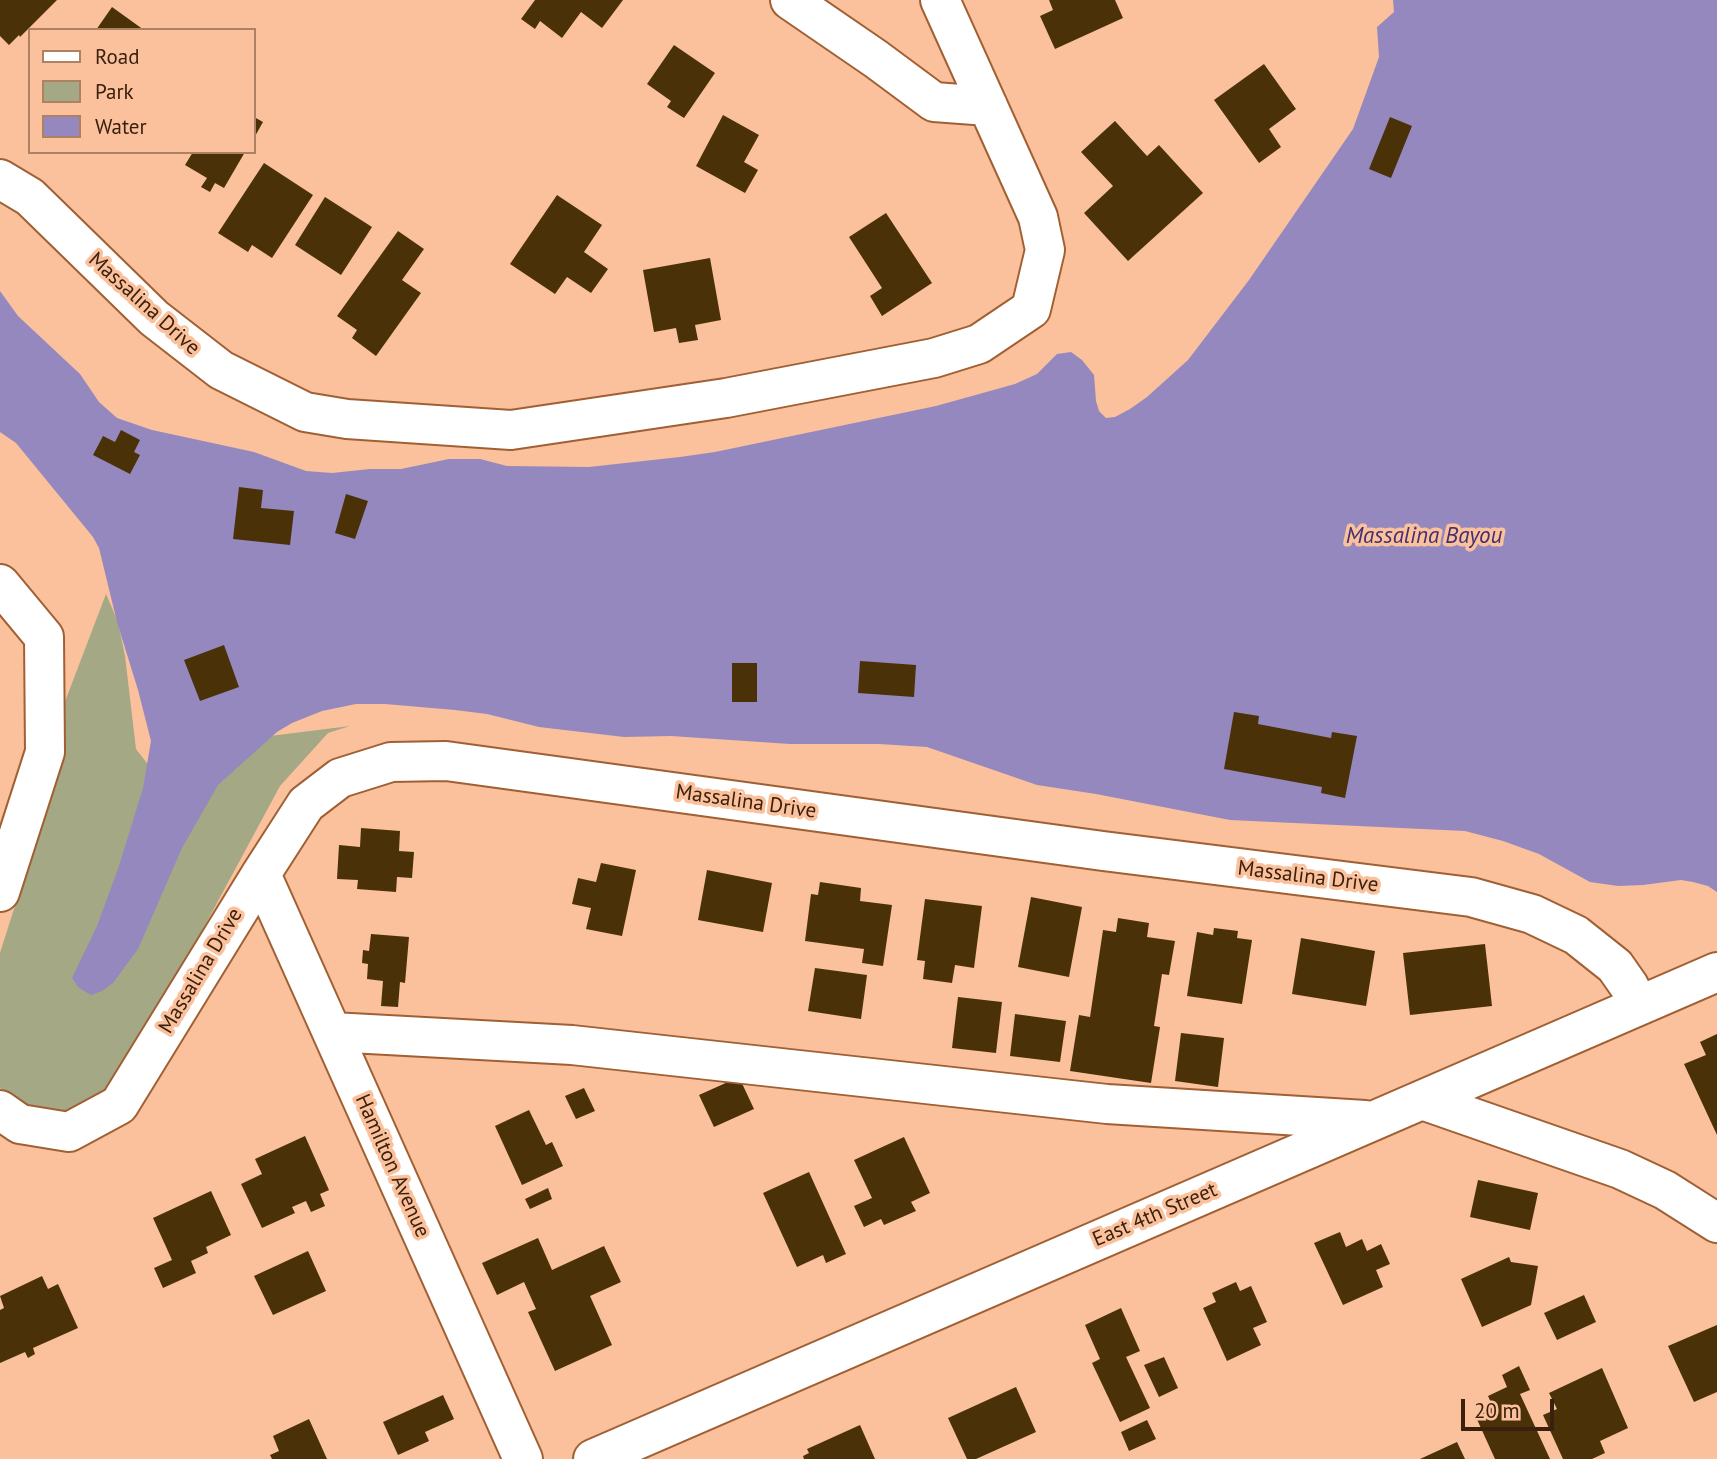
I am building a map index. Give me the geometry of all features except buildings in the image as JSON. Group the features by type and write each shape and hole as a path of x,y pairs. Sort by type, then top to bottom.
{"street":[{"path":"790,0 934,102 988,106"},
{"name":"Massalina Drive","path":"0,180 30,197 154,318 221,370 305,412 348,419 511,430 726,398 934,358 979,344 1031,309 1045,250 1038,217 940,0"},
{"path":"0,584 44,637 45,752 0,892"},
{"name":"Massalina Drive","path":"0,1110 20,1124 69,1132 119,1105 306,804 340,778 391,762 446,761 1103,851 1471,897 1532,914 1576,935 1615,966 1639,1005"},
{"name":"Hamilton Avenue","path":"261,874 523,1459"},
{"name":"East 4th Street","path":"593,1459 1717,972"},
{"path":"332,1032 572,1045 1107,1104 1373,1121"},
{"path":"1422,1100 1620,1169 1665,1190 1717,1223"}],"green space":[{"path":"106,594 118,622 125,656 136,749 157,776 246,739 350,726 328,733 280,786 176,979 112,1089 94,1103 60,1114 31,1109 0,1088 0,953 27,868 61,712"}],"water":[{"name":"Massalina Bayou","path":"1393,0 1717,0 1717,892 1708,886 1681,880 1618,886 1590,882 1539,854 1465,831 1230,820 1037,785 927,747 790,744 671,736 624,737 539,727 487,714 455,710 356,704 322,711 292,723 277,732 218,785 182,848 138,949 113,983 102,991 91,995 79,988 72,978 97,926 118,869 143,788 151,741 99,548 93,537 16,443 0,432 0,291 18,316 80,374 99,402 117,418 152,430 254,452 306,471 332,473 401,469 449,459 480,459 507,466 589,467 715,452 936,406 1015,384 1037,374 1057,354 1071,352 1082,360 1094,375 1099,411 1106,418 1115,417 1147,397 1188,360 1249,280 1353,129 1379,57 1377,27 1394,12"}]}
